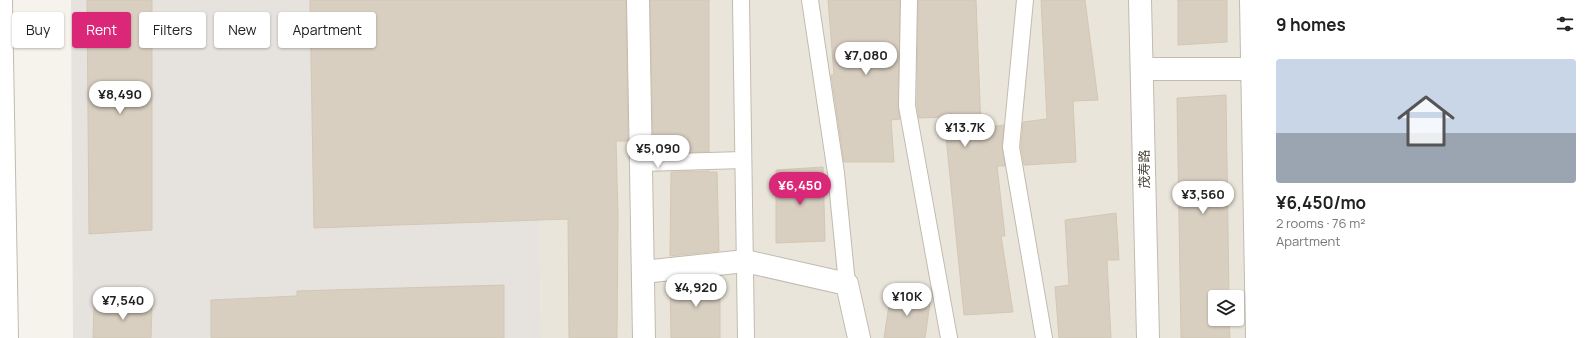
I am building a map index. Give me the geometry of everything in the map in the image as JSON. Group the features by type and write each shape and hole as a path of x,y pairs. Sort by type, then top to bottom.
{"street":[{"path":"1,0 4,327"},
{"path":"638,0 644,338"},
{"name":"茂寿路","path":"1140,0 1148,338"},
{"path":"1142,69 1253,69"},
{"path":"643,272 745,261 847,284 859,338"}],"lane":[{"path":"741,0 746,338"},
{"path":"810,0 836,173 847,284"},
{"path":"909,0 907,106 949,338"},
{"path":"1025,0 1011,147 1044,338"},
{"path":"1248,0 1253,69 1254,338"},
{"path":"641,163 743,160"}],"shaded area":[{"path":"71,0 536,0 541,338 73,338"},
{"path":"536,0 1256,0 1256,338 541,338"}],"building":[{"path":"87,0 152,0 152,12 139,12 139,48 152,48 152,230 89,234 87,48 131,48 131,12 87,12"},
{"path":"310,0 626,0 628,141 616,141 618,216 617,338 569,338 568,219 314,228 311,48 376,48 376,12 310,12"},
{"path":"650,0 709,0 709,152 671,153 671,139 653,140"},
{"path":"828,0 900,0 898,106 900,119 891,120 894,162 844,162 831,75 834,75"},
{"path":"918,0 976,0 981,128 1004,125 1002,146 1005,166 997,166 1005,236 1001,236 1013,312 964,315 944,117 919,118 917,105"},
{"path":"1041,0 1085,0 1098,100 1073,101 1076,162 1024,165 1021,147 1023,122 1047,119"},
{"path":"1178,0 1227,0 1227,42 1178,45"},
{"path":"1226,95 1229,290 1208,290 1208,326 1229,326 1230,338 1181,338 1177,98"},
{"path":"823,167 825,241 776,243 776,170"},
{"path":"671,172 717,172 719,251 670,256"},
{"path":"1116,213 1119,260 1107,260 1111,338 1059,338 1055,287 1069,285 1065,220"},
{"path":"720,276 720,338 671,338 670,282"},
{"path":"504,285 504,338 211,338 211,300 297,296 297,291"},
{"path":"891,292 930,302 925,338 884,338"},
{"path":"152,303 151,338 93,338 94,306"}]}
